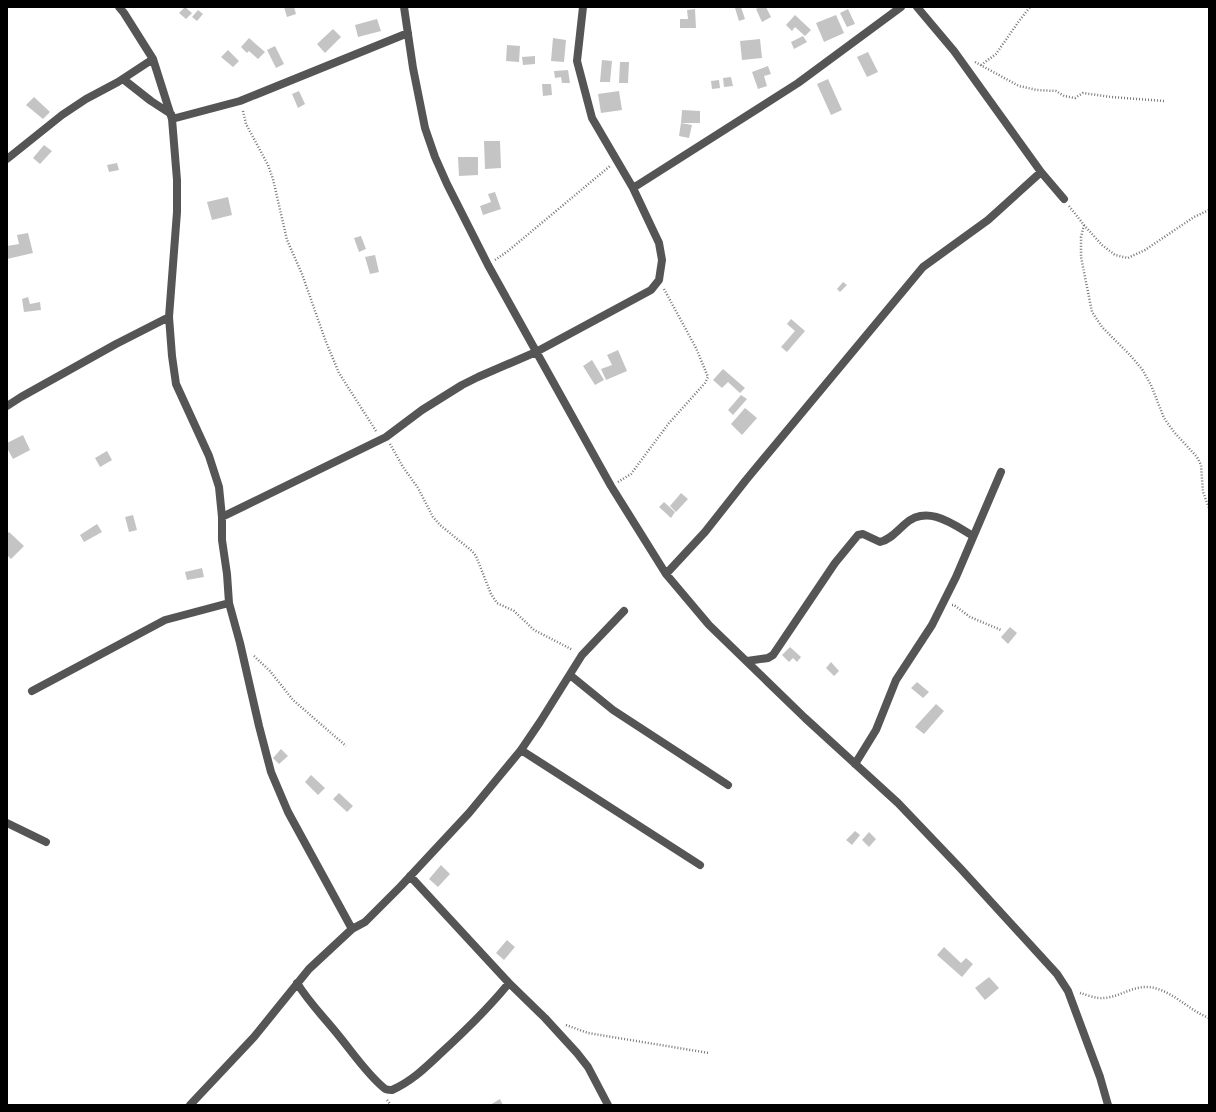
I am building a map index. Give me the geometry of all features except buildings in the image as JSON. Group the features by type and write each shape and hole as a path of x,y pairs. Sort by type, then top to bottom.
{"street":[{"path":"131,7 122,10 153,59 171,117 177,180 177,212 169,317 176,384 209,456 219,487 222,517 222,540 227,574 229,603 271,772 288,812 352,929"},
{"path":"404,7 413,68 425,128 435,157 447,184 488,265 611,486 666,574 708,625 805,718 898,803 1057,974 1068,990 1100,1077 1108,1105"},
{"path":"222,517 386,437 422,410 462,386 478,377 536,352 651,290 659,280 662,260 659,243 617,160 592,118 577,61 583,7"},
{"path":"632,188 798,83 901,7"},
{"path":"917,7 954,51 1041,172 1064,199"},
{"path":"171,117 240,101 408,33"},
{"path":"7,159 74,107 123,79 153,59"},
{"path":"123,79 171,117"},
{"path":"666,574 705,532 746,480 923,267 988,220 1041,172"},
{"path":"7,406 116,344 169,317"},
{"path":"856,764 876,730 896,680 932,625 956,578 1001,472"},
{"path":"747,661 768,658 773,655 835,563 858,535 863,534 880,542 884,541 891,538 911,518 916,516 927,516 945,519 973,536"},
{"path":"32,690 165,620 229,603"},
{"path":"190,1105 254,1037 309,969 352,929 365,922 469,813 521,750 582,655 624,611"},
{"path":"570,675 613,710 728,785"},
{"path":"521,750 700,865"},
{"path":"7,823 46,842"},
{"path":"410,876 509,983 545,1018 577,1053 588,1067 608,1105"},
{"path":"298,983 306,997 321,1016 339,1035 362,1064 384,1088 392,1090 410,1082 466,1031 494,1002 509,983"}],"path":[{"path":"982,66 996,54 1030,7"},
{"path":"974,62 1019,86 1037,90 1056,91 1064,96 1075,98 1083,93 1111,97 1164,101"},
{"path":"240,101 246,124 268,165 273,179 286,240 302,274 326,342 339,373 372,426 378,433 386,437 403,467 418,488 433,517 440,525 476,556 491,594 497,603 514,611 534,630 582,655"},
{"path":"488,265 508,251 617,160"},
{"path":"1064,199 1102,245 1115,255 1128,258 1145,250 1194,217 1209,210"},
{"path":"1084,225 1081,237 1081,257 1092,312 1102,327 1142,369 1151,385 1164,418 1174,432 1197,457 1201,465 1204,483 1203,492 1209,508"},
{"path":"611,486 631,474 668,423 705,383 708,377 696,348 659,280"},
{"path":"942,605 954,605 970,617 1001,630"},
{"path":"240,643 270,671 293,700 346,746"},
{"path":"1068,990 1103,998 1131,989 1147,987 1165,992 1201,1015 1209,1018"},
{"path":"545,1018 588,1033 709,1052"}]}
